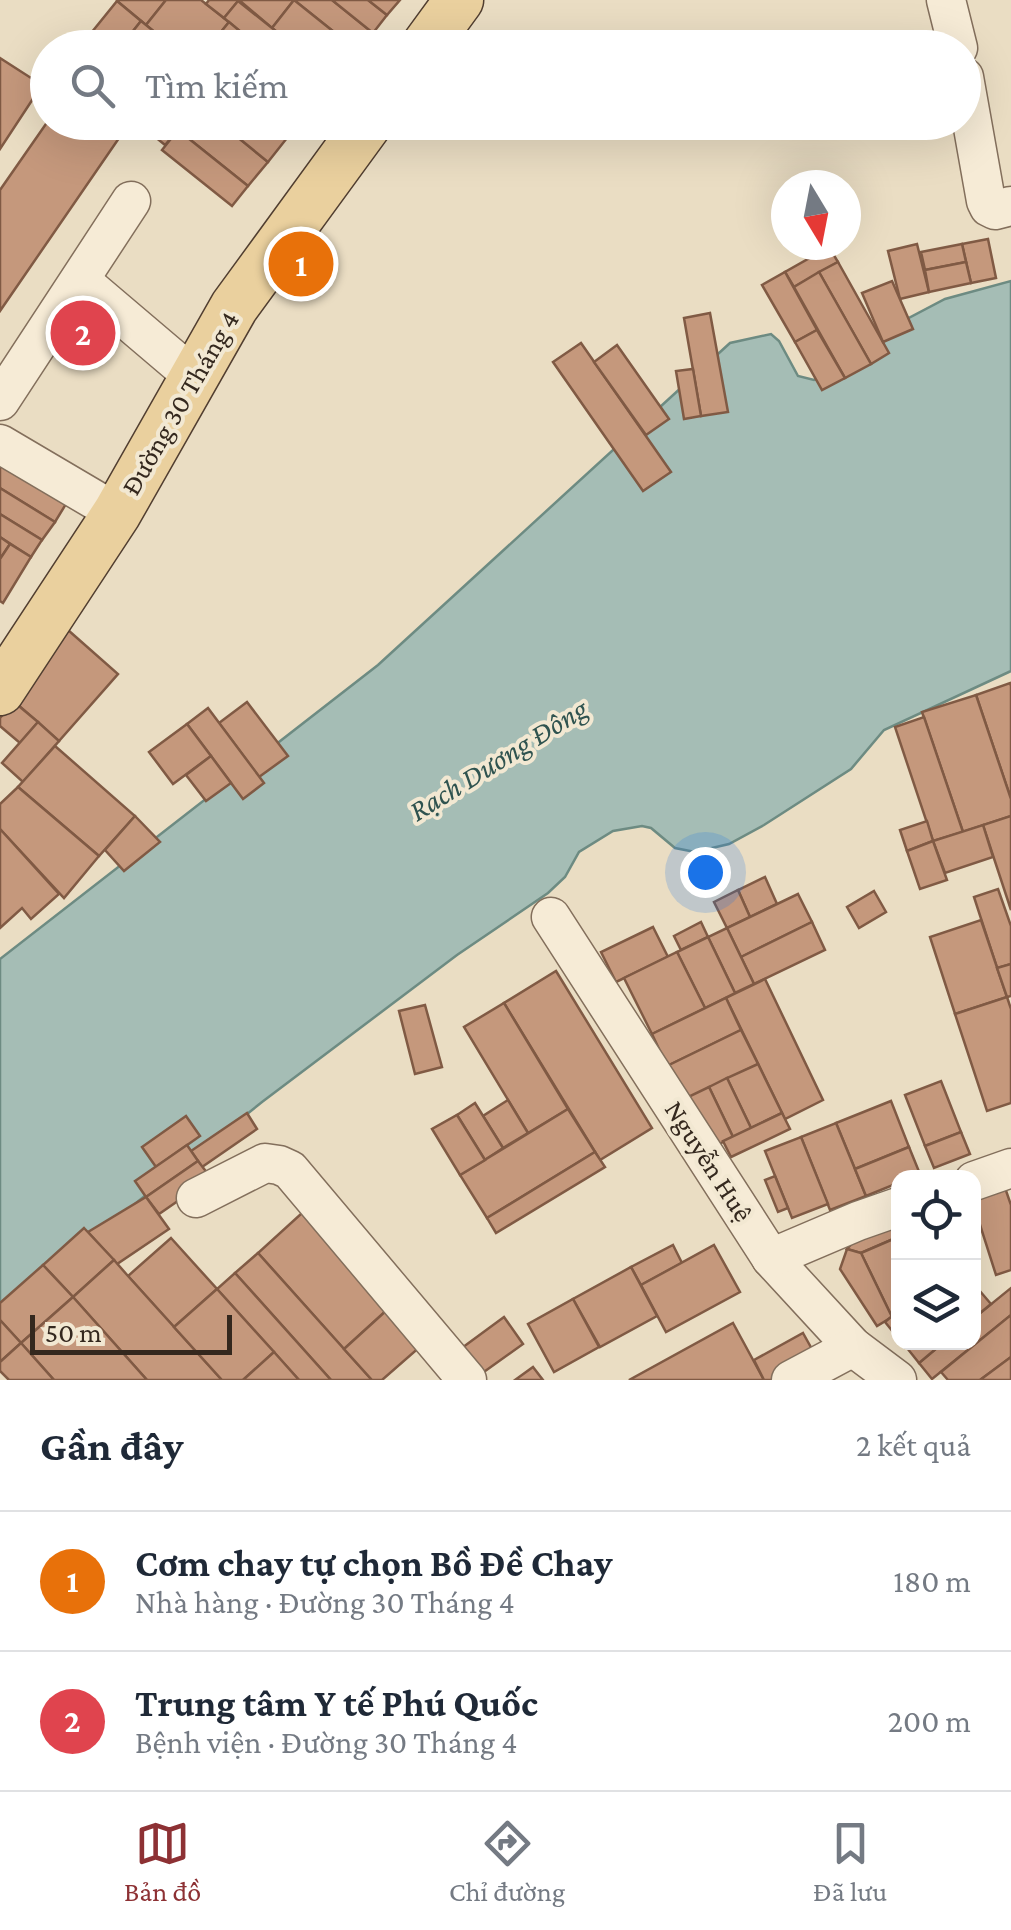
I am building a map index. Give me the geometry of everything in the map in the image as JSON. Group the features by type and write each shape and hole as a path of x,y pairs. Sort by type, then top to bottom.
{"main road":[{"path":"437,30 459,0"},
{"name":"Đường 30 Tháng 4","path":"0,691 117,512 234,307 356,140"}],"street":[{"path":"946,0 954,30"},
{"path":"975,140 988,207 994,210 1011,206"},
{"path":"0,401 131,201"},
{"path":"80,280 193,376"},
{"path":"0,444 117,512"},
{"name":"Nguyễn Huệ","path":"551,917 771,1258 853,1347 897,1380"},
{"path":"196,1198 264,1164 290,1170 466,1380"},
{"path":"981,1179 1011,1168"},
{"path":"771,1258 891,1210"},
{"path":"791,1380 853,1347"}],"water":[{"name":"Rạch Dương Đông","path":"1011,281 1011,671 884,730 851,769 729,844 695,852 675,848 651,828 642,826 613,831 579,852 565,877 548,893 457,955 262,1102 0,1312 0,959 378,665 730,343 771,334 798,376 814,380 846,367 886,330 945,299"}],"building":[{"path":"118,0 166,0 146,25"},
{"path":"166,0 201,0 229,22 223,30 152,30 146,25"},
{"path":"209,0 239,0 224,18 206,4"},
{"path":"239,0 294,0 272,28"},
{"path":"294,0 332,0 369,30 332,30"},
{"path":"294,0 332,30 274,30 272,28"},
{"path":"332,0 368,0 387,15 375,30 369,30"},
{"path":"368,0 400,0 387,15"},
{"path":"117,1 141,21 134,30 94,30"},
{"path":"238,1 274,30 238,30 224,18"},
{"path":"141,21 152,30 134,30"},
{"path":"229,22 239,30 223,30"},
{"path":"0,58 30,77 30,103 0,149"},
{"path":"35,140 118,140 0,311 0,190"},
{"path":"170,140 190,140 248,186 232,206 162,150"},
{"path":"190,140 241,140 268,162 248,186"},
{"path":"241,140 285,140 268,162"},
{"path":"988,239 996,278 971,283 962,244"},
{"path":"917,244 929,292 900,299 888,251"},
{"path":"962,244 966,262 925,270 921,252"},
{"path":"806,260 838,262 794,287 785,272"},
{"path":"838,262 889,353 871,364 819,272"},
{"path":"966,262 971,283 929,292 925,270"},
{"path":"785,272 817,330 795,342 762,285"},
{"path":"819,272 871,364 845,378 794,287"},
{"path":"892,281 913,329 883,342 862,293"},
{"path":"710,313 728,412 701,416 684,318"},
{"path":"817,330 845,378 822,390 795,342"},
{"path":"581,343 671,472 643,491 553,362"},
{"path":"617,345 669,419 646,435 594,362"},
{"path":"693,369 701,416 684,419 676,371"},
{"path":"0,456 69,499 55,522 0,488"},
{"path":"0,488 55,522 42,540 0,514"},
{"path":"0,514 42,540 31,557 0,537"},
{"path":"0,537 10,544 0,559"},
{"path":"10,544 31,557 3,603 0,559"},
{"path":"68,630 118,674 59,741 9,697"},
{"path":"1010,683 1011,686 1011,799 976,695"},
{"path":"976,695 1011,799 1011,816 963,832 922,712"},
{"path":"14,702 38,722 20,743 0,726 0,718"},
{"path":"247,702 288,756 259,777 219,723"},
{"path":"208,708 264,783 243,799 187,724"},
{"path":"924,717 963,832 933,841 895,727"},
{"path":"38,722 59,741 23,782 2,763"},
{"path":"187,724 211,756 173,784 149,752"},
{"path":"55,746 135,816 99,856 18,787"},
{"path":"211,756 231,783 206,801 186,775"},
{"path":"18,787 99,856 64,898 0,829 0,804"},
{"path":"135,816 160,842 124,871 105,850"},
{"path":"1011,816 1011,910 983,825"},
{"path":"927,821 933,841 907,851 900,830"},
{"path":"983,825 993,857 945,873 933,841"},
{"path":"0,829 59,894 31,919 22,908 0,928"},
{"path":"933,841 947,880 920,889 907,851"},
{"path":"765,877 777,904 750,917 738,890"},
{"path":"998,889 1011,926 1011,964 997,968 974,897"},
{"path":"738,890 750,917 727,928 714,902"},
{"path":"874,891 886,912 859,928 847,907"},
{"path":"798,894 812,922 741,957 727,928"},
{"path":"981,920 1007,997 955,1014 930,937"},
{"path":"701,922 708,937 681,950 674,936"},
{"path":"812,922 825,950 754,984 741,957"},
{"path":"653,927 668,957 616,982 601,952"},
{"path":"727,928 754,984 735,993 708,937"},
{"path":"708,937 735,993 705,1008 677,952"},
{"path":"677,952 705,1008 652,1034 624,978"},
{"path":"1011,964 1011,996 1007,997 997,968"},
{"path":"556,971 652,1128 600,1160 504,1003"},
{"path":"765,979 823,1100 785,1119 726,998"},
{"path":"1007,997 1011,1009 1011,1103 987,1111 955,1014"},
{"path":"726,998 741,1030 667,1066 652,1034"},
{"path":"504,1003 568,1109 528,1133 464,1027"},
{"path":"425,1005 442,1067 415,1074 399,1011"},
{"path":"741,1030 758,1064 684,1100 667,1066"},
{"path":"758,1064 782,1113 751,1128 727,1078"},
{"path":"727,1078 751,1128 733,1137 709,1087"},
{"path":"941,1081 961,1132 925,1146 905,1095"},
{"path":"709,1087 733,1137 713,1147 688,1097"},
{"path":"508,1100 528,1133 503,1148 483,1116"},
{"path":"891,1101 909,1147 855,1169 836,1123"},
{"path":"475,1103 503,1148 485,1160 457,1115"},
{"path":"568,1109 595,1152 487,1218 460,1175"},
{"path":"247,1113 257,1129 202,1167 191,1151"},
{"path":"782,1113 790,1129 731,1157 723,1141"},
{"path":"457,1115 485,1160 460,1175 432,1129"},
{"path":"186,1116 200,1136 156,1167 142,1147"},
{"path":"836,1123 866,1196 830,1210 801,1137"},
{"path":"961,1132 970,1154 934,1168 925,1146"},
{"path":"801,1137 828,1204 792,1218 765,1151"},
{"path":"187,1145 198,1161 146,1197 135,1181"},
{"path":"909,1147 918,1170 891,1170 891,1186 866,1196 855,1169"},
{"path":"595,1152 605,1167 496,1233 487,1218"},
{"path":"198,1161 211,1178 159,1214 146,1197"},
{"path":"775,1176 788,1208 778,1212 765,1180"},
{"path":"1003,1182 1011,1205 1011,1270 996,1275 981,1228 981,1189"},
{"path":"146,1197 169,1229 117,1264 88,1232"},
{"path":"302,1213 388,1309 344,1349 258,1253"},
{"path":"891,1222 891,1240 861,1253 847,1249 857,1238"},
{"path":"84,1228 114,1260 73,1297 43,1265"},
{"path":"171,1238 217,1289 174,1327 128,1276"},
{"path":"891,1240 891,1315 861,1253"},
{"path":"673,1245 682,1263 641,1285 631,1267"},
{"path":"714,1245 740,1292 666,1332 641,1285"},
{"path":"847,1249 861,1253 891,1318 877,1326 840,1269"},
{"path":"258,1253 372,1380 331,1380 235,1273"},
{"path":"114,1260 222,1380 147,1380 73,1297"},
{"path":"43,1265 73,1297 21,1343 0,1320 0,1303"},
{"path":"631,1267 657,1316 600,1347 573,1299"},
{"path":"235,1273 331,1380 299,1380 217,1289"},
{"path":"1011,1288 1011,1315 981,1339 981,1312"},
{"path":"217,1289 274,1352 243,1380 222,1380 174,1327"},
{"path":"981,1292 991,1304 981,1312"},
{"path":"73,1297 147,1380 54,1380 21,1343"},
{"path":"573,1299 599,1347 554,1372 528,1324"},
{"path":"388,1309 421,1346 382,1380 372,1380 344,1349"},
{"path":"1011,1315 1011,1357 980,1380 948,1380 941,1372 968,1350 981,1350 981,1339"},
{"path":"504,1317 523,1344 474,1379 455,1353"},
{"path":"0,1320 21,1343 0,1362"},
{"path":"733,1323 764,1380 629,1380"},
{"path":"803,1333 818,1360 780,1380 764,1380 754,1360"},
{"path":"21,1343 54,1380 9,1380 0,1371 0,1362"},
{"path":"909,1350 934,1350 919,1363"},
{"path":"934,1350 968,1350 932,1379 919,1363"},
{"path":"274,1352 299,1380 243,1380"},
{"path":"1011,1357 1011,1380 980,1380"},
{"path":"533,1367 543,1380 515,1380"}],"place":[{"name":"Cơm chay tự chọn Bồ Đề Chay","path":"301,264"},
{"name":"Trung tâm Y tế Phú Quốc","path":"83,333"}]}
